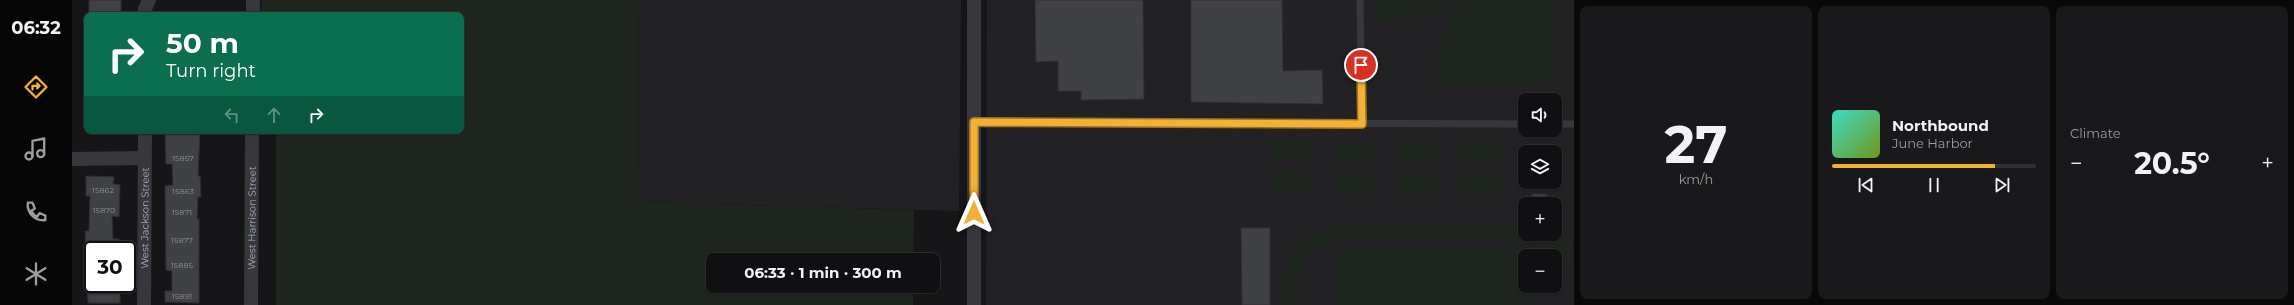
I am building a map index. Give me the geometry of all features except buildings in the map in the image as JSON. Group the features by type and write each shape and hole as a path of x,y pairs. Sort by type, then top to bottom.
{"street":[{"path":"145,12 149,0"},
{"path":"253,0 253,12"},
{"path":"974,0 974,305"},
{"name":"West Jackson Street","path":"144,134 144,305"},
{"name":"West Harrison Street","path":"251,305 252,134"},
{"path":"72,158 144,158"}],"lane":[{"path":"1360,0 1362,124"},
{"path":"974,122 1518,124"},
{"path":"1562,124 1574,124"}],"shaded area":[{"path":"262,0 638,0 639,202 914,210 913,253 706,253 706,293 913,293 913,305 276,305 276,134 464,134 464,12 261,12"},
{"path":"638,0 961,0 959,211 639,202"},
{"path":"987,0 1574,0 1574,305 986,305"},
{"path":"1376,0 1457,0 1428,13 1408,18 1376,22"},
{"path":"1465,0 1555,0 1555,78 1548,85 1436,85 1438,62 1443,40 1452,19"},
{"path":"1270,139 1311,140 1311,159 1270,159"},
{"path":"1334,141 1375,142 1375,161 1334,161"},
{"path":"1397,142 1438,142 1438,161 1397,161"},
{"path":"1460,143 1501,143 1501,162 1460,162"},
{"path":"1270,171 1311,171 1311,191 1270,190"},
{"path":"1334,173 1375,173 1375,193 1334,192"},
{"path":"1397,174 1438,174 1438,193 1397,193"},
{"path":"1460,174 1501,174 1501,194 1460,193"},
{"path":"1352,224 1518,226 1518,241 1343,239 1322,247 1313,254 1306,262 1301,272 1296,293 1297,305 1282,305 1284,274 1290,261 1309,239 1322,231 1336,226"},
{"path":"1562,238 1568,242 1574,248 1574,275 1562,258 1562,249 1550,249 1529,241 1562,241"},
{"path":"1338,249 1518,250 1518,293 1534,293 1534,305 1338,305"}],"route":[{"path":"974,213 974,122 1362,124 1361,65"}]}
